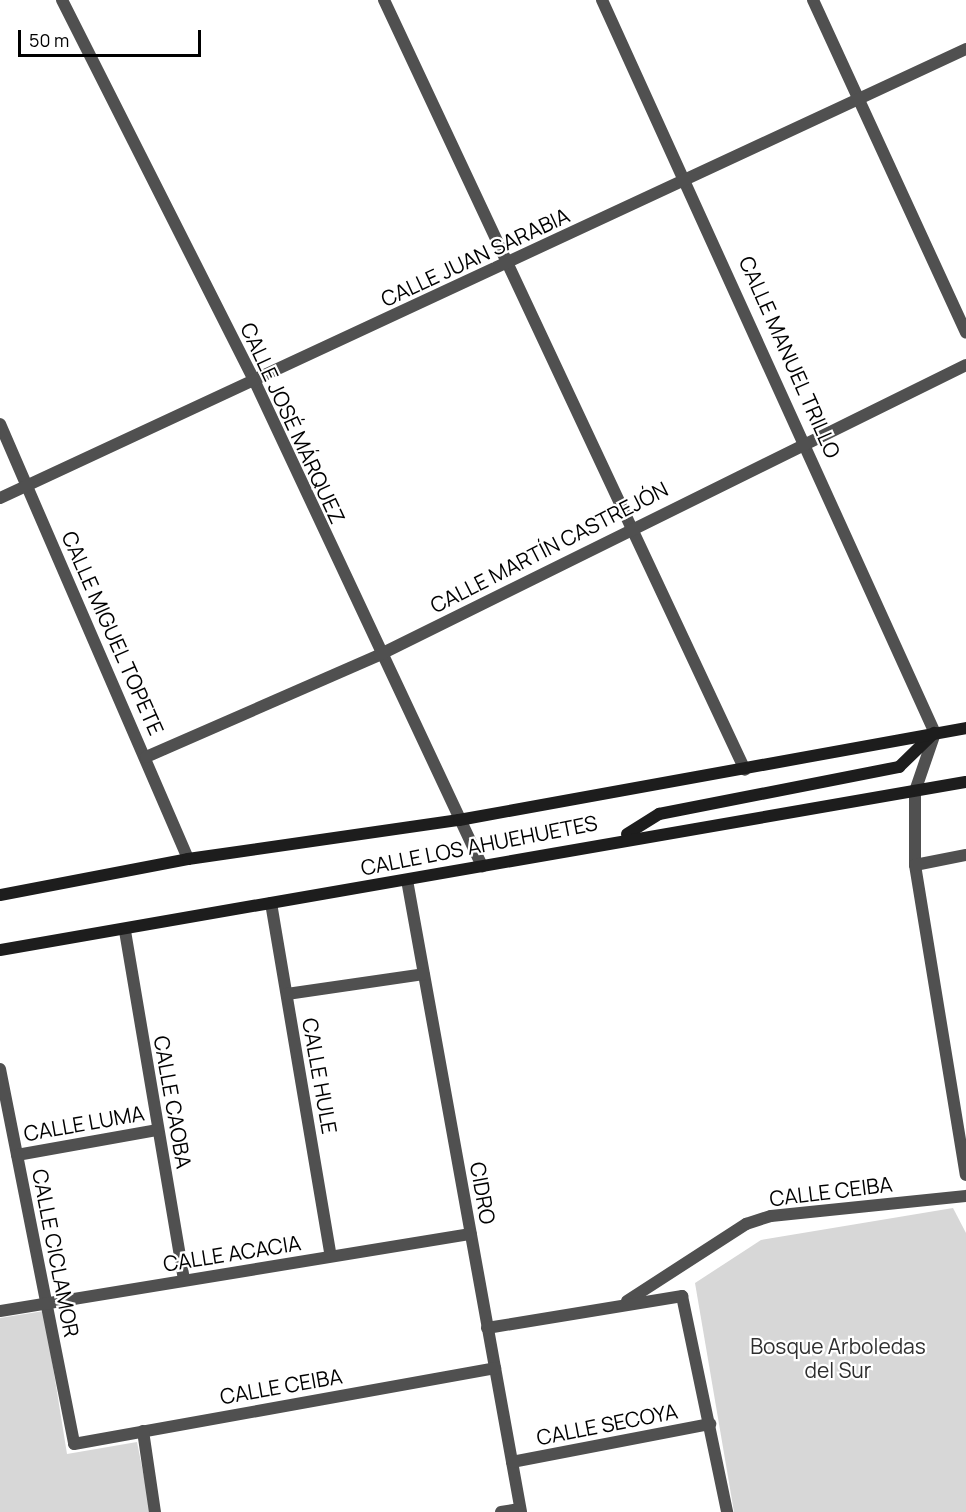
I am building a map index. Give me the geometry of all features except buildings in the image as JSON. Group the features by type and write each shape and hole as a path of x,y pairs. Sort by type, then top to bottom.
{"street":[{"name":"CALLE JOSÉ MÁRQUEZ","path":"62,0 255,382 379,655 482,866"},
{"path":"384,0 745,770"},
{"name":"CALLE MANUEL TRILLO","path":"602,0 807,442 935,733"},
{"path":"813,0 966,332"},
{"name":"CALLE JUAN SARABIA","path":"0,498 255,382 966,49"},
{"name":"CALLE MARTÍN CASTREJÓN","path":"146,757 379,655 632,527 966,365"},
{"name":"CALLE MIGUEL TOPETE","path":"0,424 146,757 188,859"},
{"name":"CALLE LOS AHUEHUETES","path":"0,895 188,859 459,820 745,770 966,728"},
{"path":"935,733 915,792 915,864 963,1141 966,1174"},
{"path":"621,838 659,814 899,767 935,733"},
{"name":"CALLE LOS AHUEHUETES","path":"0,950 407,880 621,838 966,782"},
{"path":"915,864 966,855"},
{"name":"CIDRO","path":"407,880 520,1510"},
{"name":"CALLE HULE","path":"271,903 331,1256"},
{"name":"CALLE CAOBA","path":"124,930 184,1280"},
{"path":"287,994 424,974"},
{"name":"CALLE CICLAMOR","path":"0,1069 74,1444"},
{"name":"CALLE LUMA","path":"17,1155 158,1130"},
{"name":"CALLE CEIBA","path":"618,1306 746,1224 771,1216 966,1196"},
{"name":"CALLE ACACIA","path":"0,1311 471,1234"},
{"name":"CALLE CEIBA","path":"487,1328 682,1296 710,1424"},
{"name":"CALLE CEIBA","path":"74,1444 495,1368"},
{"path":"710,1424 727,1512"},
{"name":"CALLE SECOYA","path":"512,1462 710,1424"},
{"path":"143,1431 155,1512"},
{"path":"501,1512 520,1510"}],"green space":[{"name":"Bosque Arboledas del Sur","path":"953,1208 966,1233 966,1512 734,1512 695,1283 761,1240"},
{"path":"44,1311 67,1454 137,1442 151,1512 0,1512 0,1318"}]}
